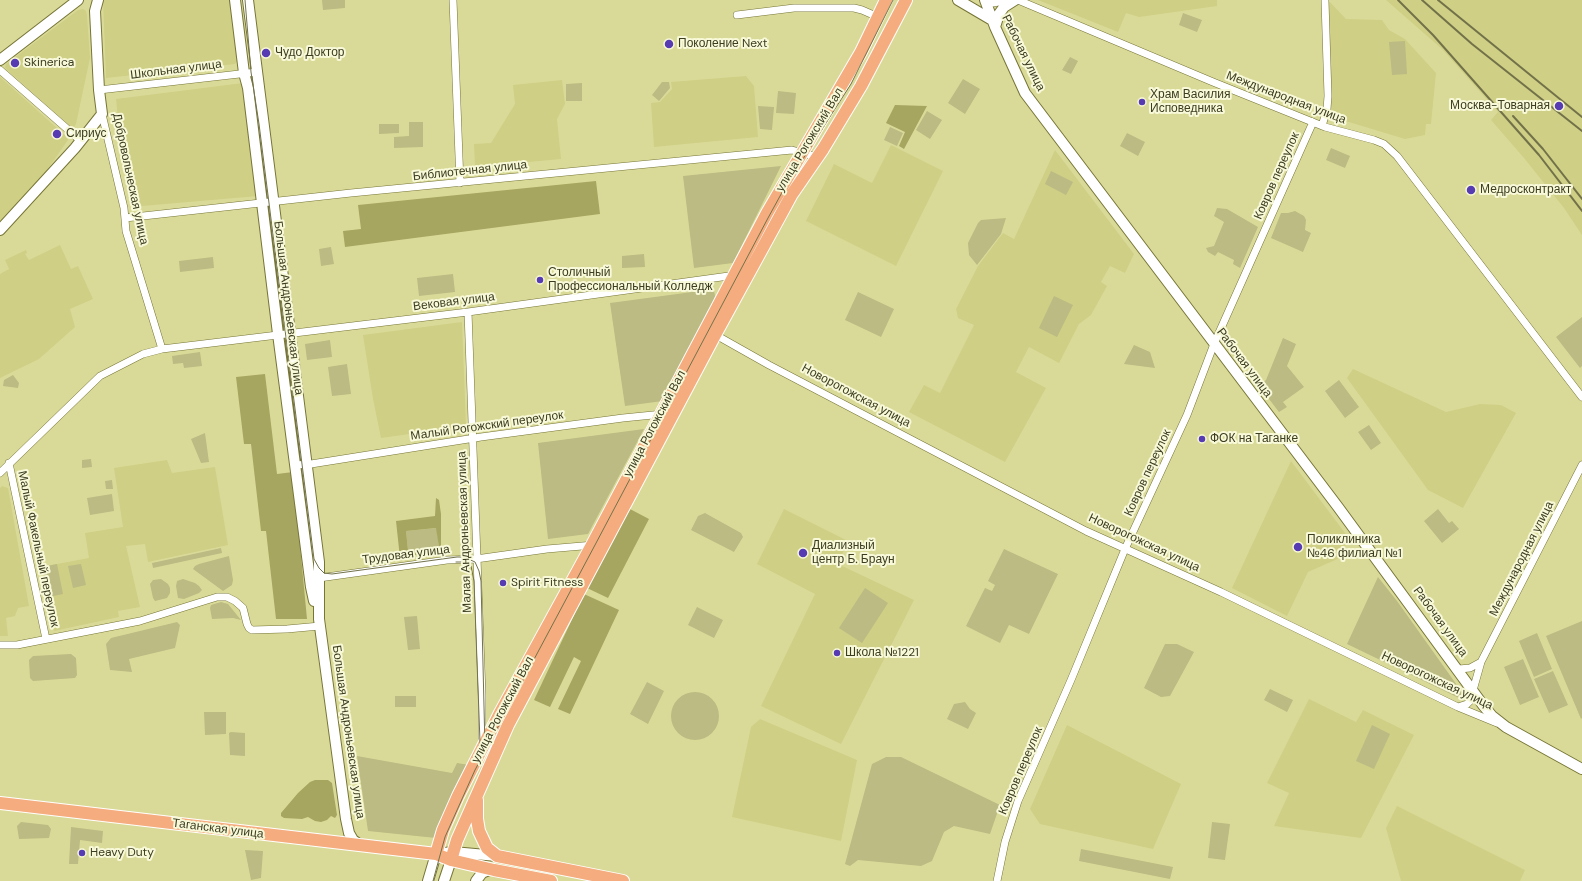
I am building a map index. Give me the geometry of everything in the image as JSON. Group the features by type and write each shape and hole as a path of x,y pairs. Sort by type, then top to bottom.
{"main road":[{"name":"улица Рогожский Вал","path":"452,856 479,789 508,725 597,547 666,416 710,320 767,214 843,84 886,0"},
{"name":"улица Рогожский Вал","path":"666,416 748,278 792,194 861,86 906,0"},
{"name":"улица Рогожский Вал","path":"436,854 443,830 458,796 500,713 597,547"},
{"path":"479,789 476,808 479,831 487,848 497,856 623,881"},
{"name":"Таганская улица","path":"0,803 452,856 494,870 551,881"}],"street":[{"path":"0,60 78,0"},
{"path":"92,0 95,11"},
{"path":"95,11 98,0"},
{"name":"Большая Андроньевская улица","path":"235,0 244,73 248,88 261,203 311,587 319,623 346,819 349,833 353,840 360,845"},
{"name":"Большая Андроньевская улица","path":"248,0 319,562 319,623"},
{"path":"452,0 460,183"},
{"path":"962,2 1015,0"},
{"path":"962,2 993,24 1004,7 1015,0"},
{"name":"Международная улица","path":"1015,0 1322,126 1384,144 1397,156 1582,397"},
{"name":"Рабочая улица","path":"986,1 993,24 1025,93 1338,507 1459,669 1492,716 1506,727"},
{"path":"1322,126 1327,110 1328,96 1325,1"},
{"path":"736,15 794,8 854,8 878,17"},
{"name":"Добровольческая улица","path":"95,11 99,90 102,114 124,208 126,231 162,349"},
{"path":"0,70 81,141"},
{"name":"Школьная улица","path":"99,90 256,72"},
{"path":"0,230 81,141 102,114"},
{"name":"Ковров переулок","path":"997,881 1005,842 1016,807 1125,550 1187,414 1214,344 1313,122"},
{"name":"Библиотечная улица","path":"125,218 792,150 817,157"},
{"name":"Вековая улица","path":"0,473 100,376 127,360 162,349 468,312 735,275 748,278"},
{"name":"Малая Андроньевская улица","path":"468,312 482,695 482,750"},
{"path":"710,320 710,327 715,335"},
{"name":"Новорогожская улица","path":"715,335 1125,550 1134,552 1221,592 1458,707 1506,727 1582,769"},
{"name":"Малый Рогожский переулок","path":"295,465 472,439 666,416"},
{"name":"Малый Факельный переулок","path":"9,463 46,639"},
{"name":"Международная улица","path":"1474,690 1481,662 1582,465"},
{"name":"Трудовая улица","path":"319,578 447,560 476,559 597,547"},
{"path":"0,645 17,645 140,621 217,597 227,597 235,601 243,608 247,624 252,630 287,629 319,623"},
{"path":"1459,669 1470,668 1481,662"},
{"path":"1458,707 1467,704 1470,701 1474,690"},
{"path":"428,881 436,854"},
{"path":"444,881 452,856 497,856"},
{"path":"476,881 482,873 489,870 494,870"}],"shaded area":[{"path":"103,0 233,0 239,58 235,64 106,78"},
{"path":"1038,0 1217,0 1217,6 1139,17 1126,13 1118,32"},
{"path":"1328,0 1346,19 1382,20 1389,30 1405,39 1436,73 1431,124 1426,124 1425,135 1405,139 1329,116"},
{"path":"1386,0 1582,0 1582,235 1564,208 1491,120 1498,112 1442,49"},
{"path":"83,9 86,11 87,15 90,58 76,124 74,127 71,127 5,67 6,64 78,10"},
{"path":"746,76 754,86 758,137 654,147 651,103 660,102 672,89 671,82"},
{"path":"0,77 67,137 68,140 40,180 0,223"},
{"path":"562,80 565,104 557,119 561,159 475,167 474,144 491,143 515,104 513,85"},
{"path":"243,83 258,196 142,206 137,201 118,119 116,99"},
{"path":"895,105 927,106 904,149 899,146 905,132 886,123"},
{"path":"891,145 943,171 896,266 806,221 834,164 872,183"},
{"path":"1055,150 1134,254 1125,273 1110,266 1101,282 1107,286 1091,315 1079,324 1059,363 1029,347 1016,372 1046,388 1005,462 909,412 924,385 940,393 974,325 958,318 956,309 978,266 1003,233 1014,239"},
{"path":"596,181 600,214 345,247 343,231 361,229 358,205"},
{"path":"60,245 71,269 78,266 93,299 70,309 75,327 39,359 0,378 0,274 9,269 5,260 26,250 27,253 25,254 29,260"},
{"path":"462,322 466,426 381,438 363,335"},
{"path":"1353,369 1446,412 1480,404 1501,405 1516,413 1463,508 1428,490 1347,378"},
{"path":"265,374 277,474 293,472 307,619 276,619 266,531 261,531 251,444 244,444 236,377"},
{"path":"167,460 172,473 215,467 228,545 148,562 145,544 126,546 140,607 118,611 119,617 54,631 41,567 89,558 85,533 123,527 114,468"},
{"name":"Поликлиника №46 филиал №1","path":"1291,461 1348,537 1342,557 1308,572 1287,616 1232,588"},
{"path":"2,486 8,488 29,606 18,608 15,616 6,618 8,636 0,636 0,488"},
{"path":"436,498 439,500 441,514 441,550 400,558 396,521 435,516","holes":["436,528 439,547 408,550 406,531"]},
{"path":"630,509 649,519 608,598 587,588"},
{"name":"Школа №1221","path":"784,509 848,541 838,564 914,600 841,744 761,706 815,594 757,564"},
{"path":"584,594 619,610 570,714 558,709 581,661 574,657 550,707 534,700"},
{"path":"1309,699 1356,722 1363,710 1414,735 1361,838 1274,826 1289,793 1267,783"},
{"path":"760,719 857,760 841,841 732,817 751,727"},
{"path":"1067,725 1181,784 1153,849 1040,824 1030,809"},
{"path":"315,780 328,780 332,783 337,815 335,818 331,816 327,820 321,822 315,821 308,817 302,819 284,818 281,816 281,813 298,793 310,782"},
{"path":"1397,806 1525,870 1520,881 1401,881 1386,828"}],"green space":[{"path":"322,0 345,0 345,8 323,10"},
{"path":"1183,13 1202,20 1197,32 1179,25"},
{"path":"1405,41 1407,74 1392,75 1389,42"},
{"path":"1070,57 1078,61 1071,74 1062,70"},
{"path":"963,79 980,89 965,114 948,103"},
{"path":"662,82 669,82 670,88 659,101 652,95"},
{"path":"582,83 582,101 566,101 566,84"},
{"path":"778,91 796,93 794,114 776,113"},
{"path":"758,106 774,107 772,130 760,129"},
{"path":"927,111 942,120 930,139 916,130"},
{"path":"409,122 423,122 423,147 394,148 394,137 409,136"},
{"path":"379,124 399,124 399,133 379,134"},
{"path":"890,127 903,133 897,146 884,140"},
{"path":"1127,133 1145,142 1138,156 1120,146"},
{"path":"1331,148 1350,156 1345,168 1326,160"},
{"path":"781,166 733,263 694,268 683,176"},
{"path":"1051,171 1073,182 1066,195 1045,184"},
{"path":"1217,208 1227,209 1258,227 1240,268 1233,264 1234,260 1218,252 1215,256 1208,252 1206,248 1214,246 1224,222 1214,216"},
{"path":"1295,211 1304,216 1306,220 1305,230 1311,233 1303,252 1271,238 1281,213"},
{"path":"1006,218 1001,234 977,265 969,255 968,243 978,223 981,220"},
{"path":"331,247 334,264 321,266 319,249"},
{"path":"644,254 645,267 622,268 622,256"},
{"path":"213,257 214,268 180,272 179,261"},
{"path":"453,274 455,292 419,296 417,278"},
{"path":"707,290 714,291 714,301 663,401 625,406 610,303"},
{"path":"858,292 894,309 881,337 845,320"},
{"path":"1054,296 1073,305 1057,337 1039,328"},
{"path":"1582,317 1582,366 1580,368 1556,337"},
{"path":"1283,338 1296,344 1287,366 1304,387 1283,402 1287,407 1279,412 1259,386 1266,380"},
{"path":"330,340 332,357 307,360 305,344"},
{"path":"1134,345 1150,352 1155,368 1124,364"},
{"path":"200,352 202,366 184,368 183,363 173,364 172,356"},
{"path":"347,364 351,394 332,396 328,367"},
{"path":"13,375 19,383 18,388 3,386 4,380"},
{"path":"1339,380 1359,407 1345,418 1325,391"},
{"path":"1369,425 1381,443 1371,450 1358,432"},
{"path":"644,429 588,534 548,539 538,443"},
{"path":"205,433 209,462 201,463 191,439"},
{"path":"91,459 92,467 82,468 82,460"},
{"path":"112,480 113,489 106,489 105,481"},
{"path":"112,494 114,511 90,515 87,498"},
{"path":"1438,509 1449,523 1452,521 1459,529 1442,543 1424,521"},
{"path":"705,513 741,533 743,537 734,552 691,530 698,516"},
{"path":"437,528 439,547 408,550 406,531"},
{"path":"221,548 222,553 153,568 152,563"},
{"path":"1004,549 1058,574 1029,634 1009,625 1000,643 966,626 985,588 992,591 995,585 988,581"},
{"path":"229,556 233,580 232,585 223,591 193,569 199,564"},
{"path":"57,564 63,594 48,597 42,567"},
{"path":"81,564 86,585 73,588 68,566"},
{"path":"1378,577 1397,601 1464,695 1461,699 1347,644"},
{"path":"161,579 168,584 170,593 167,598 155,601 150,584 153,580"},
{"path":"183,579 195,583 202,590 199,593 184,599 178,598 176,586 177,581"},
{"path":"865,588 888,603 862,643 839,628"},
{"path":"221,602 228,604 241,620 233,618 212,619 210,608 211,605"},
{"path":"697,607 723,620 714,638 688,625"},
{"path":"417,616 420,649 408,650 404,617"},
{"path":"1582,621 1582,718 1581,719 1546,636"},
{"path":"177,622 180,625 175,648 129,659 132,672 110,670 106,644 111,638"},
{"path":"1537,633 1552,669 1534,677 1519,641"},
{"path":"1165,644 1177,644 1194,652 1170,696 1161,697 1144,688"},
{"path":"71,654 76,658 77,675 75,678 33,681 30,678 29,660 33,656"},
{"path":"1523,659 1539,697 1520,705 1504,667"},
{"path":"1553,671 1568,705 1549,713 1534,679"},
{"path":"647,682 664,691 648,724 630,714"},
{"path":"1270,689 1293,700 1287,712 1264,700"},
{"path":"690,692 700,692 712,699 719,711 719,721 712,733 700,740 690,740 682,736 675,729 671,721 671,711 675,703 682,696"},
{"path":"395,696 416,696 416,707 395,707"},
{"path":"965,702 970,709 976,713 968,729 947,719 954,704"},
{"path":"204,712 226,712 226,734 205,735"},
{"path":"1372,725 1390,734 1374,769 1356,761"},
{"path":"229,733 245,733 245,756 230,755"},
{"path":"357,756 452,773 457,763 469,765 436,838 368,831"},
{"path":"886,757 901,757 1000,805 990,834 954,826 944,832 932,861 921,866 858,860 850,866 845,864 872,764"},
{"path":"21,822 48,825 51,829 49,838 19,839 17,826"},
{"path":"1212,822 1230,824 1225,860 1208,858"},
{"path":"71,827 103,831 102,843 80,840 78,864 69,864"},
{"path":"1081,849 1173,867 1170,879 1079,861"},
{"path":"245,850 263,851 261,878 251,880"}],"tram line":[{"path":"245,0 251,72 259,124 314,559 324,573 332,574 457,557 464,557 475,562 481,581 485,748"},
{"path":"433,881 445,837 475,770 768,218 785,187 851,84 893,0"},
{"path":"456,562 465,562 471,566 474,581 480,742 476,761"}],"railway":[{"path":"1398,0 1433,35 1539,155 1582,211"},
{"path":"1422,0 1472,44 1582,131"},
{"path":"1438,0 1582,117"},
{"path":"1513,116 1543,149 1582,199"}],"place":[{"name":"Поколение Next","path":"669,44"},
{"name":"Чудо Доктор","path":"266,53"},
{"name":"Skinerica","path":"15,63"},
{"name":"Храм Василия Исповедника","path":"1142,102"},
{"name":"Москва-Товарная","path":"1559,106"},
{"name":"Сириус","path":"57,134"},
{"name":"Медросконтракт","path":"1471,190"},
{"name":"Столичный Профессиональный Колледж","path":"540,280"},
{"name":"ФОК на Таганке","path":"1202,439"},
{"name":"Поликлиника №46 филиал №1","path":"1298,547"},
{"name":"Диализный центр Б. Браун","path":"803,553"},
{"name":"Spirit Fitness","path":"503,583"},
{"name":"Школа №1221","path":"837,653"},
{"name":"Heavy Duty","path":"82,853"}]}
